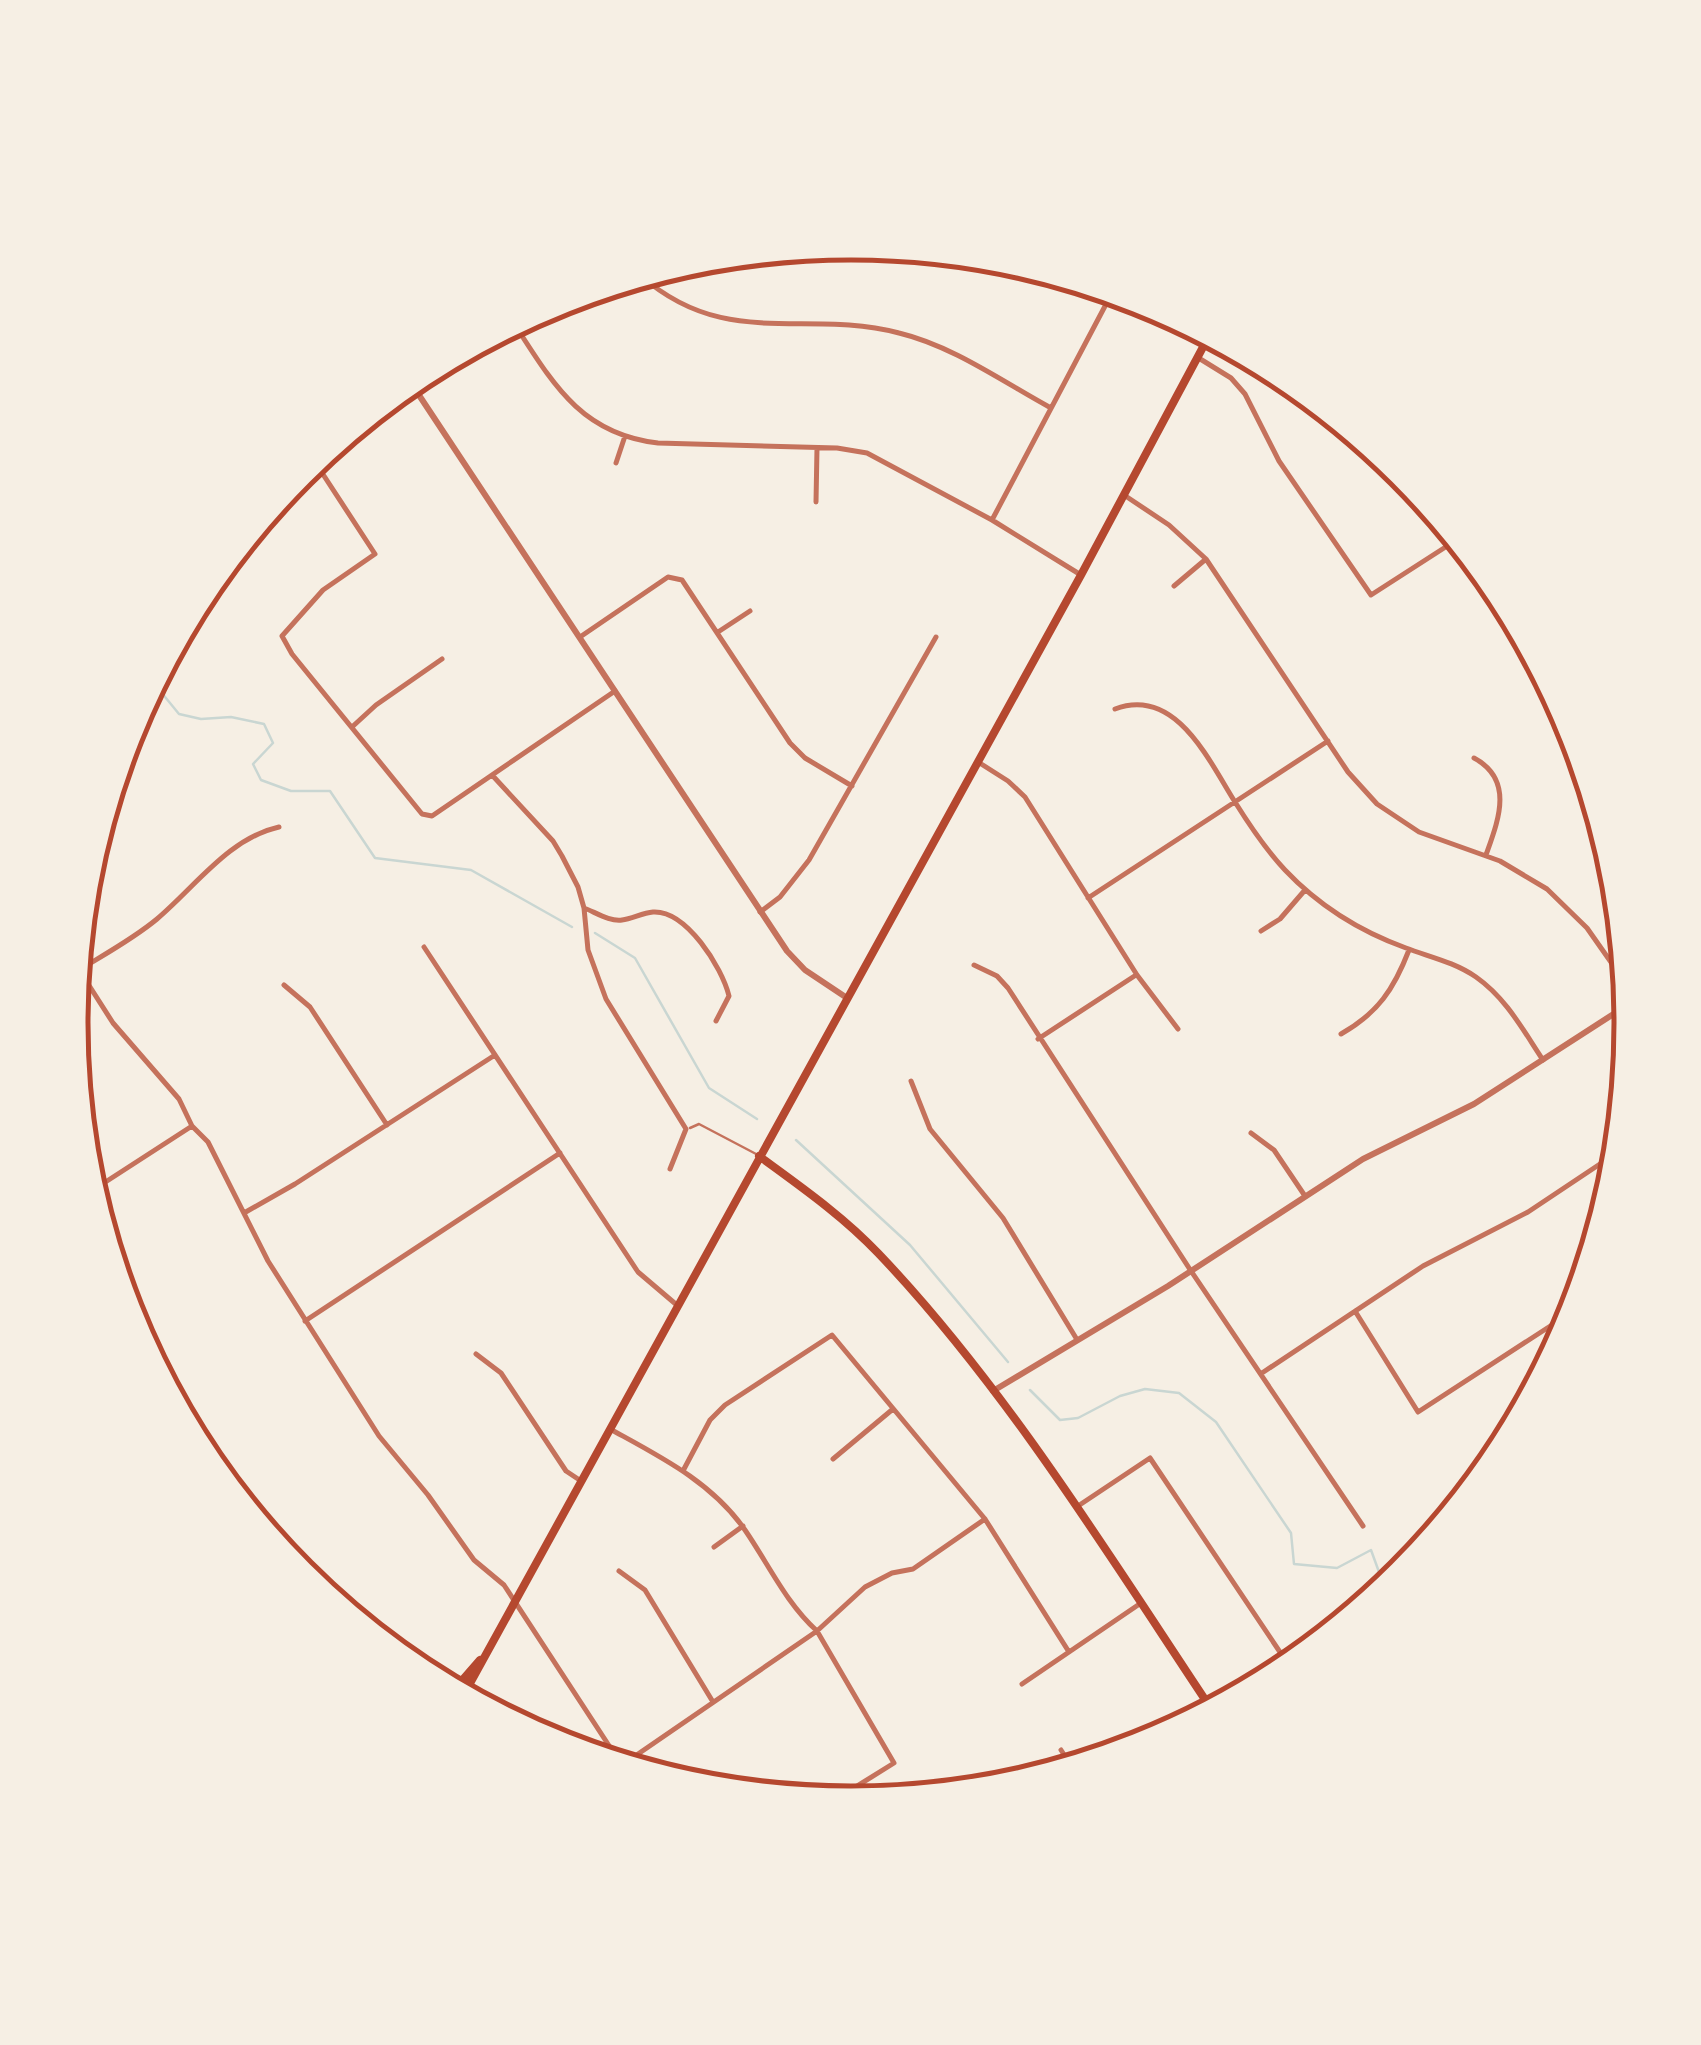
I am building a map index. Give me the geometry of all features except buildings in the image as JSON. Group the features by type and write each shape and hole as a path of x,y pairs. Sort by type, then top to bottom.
{"main road":[{"path":"471,1684 1203,346"},
{"path":"759,1156 824,1205 876,1252 992,1391 1077,1507 1204,1698"},
{"path":"462,1679 487,1653"}],"street":[{"path":"655,285 687,305 726,320 761,326 876,328 921,340 1052,408"},
{"path":"992,520 1106,304"},
{"path":"521,335 566,398 594,422 625,436 658,443 857,450 877,456 992,520 1080,576"},
{"path":"1197,357 1231,378 1245,394 1279,461 1370,595 1446,546"},
{"path":"419,394 760,912 799,964 847,998"},
{"path":"616,463 625,436"},
{"path":"816,502 817,448"},
{"path":"322,473 375,554 324,590 282,636 292,654 422,814 432,816 615,692"},
{"path":"1124,495 1177,531 1206,559 1361,788 1396,820 1522,872 1558,898 1611,960"},
{"path":"1174,586 1206,559"},
{"path":"578,638 668,577 682,580 790,743 805,758 852,786"},
{"path":"718,632 750,611"},
{"path":"760,912 798,876 936,637"},
{"path":"352,727 376,704 442,659"},
{"path":"1115,708 1147,704 1184,727 1201,744 1271,854 1305,890 1346,921 1409,950 1454,964 1485,984 1506,1004 1542,1060"},
{"path":"1088,898 1328,741"},
{"path":"1474,758 1495,776 1501,798 1500,815 1486,855"},
{"path":"978,762 1020,792 1138,975 1178,1029"},
{"path":"492,774 553,842 578,887 588,950 606,1000 686,1129 670,1169"},
{"path":"90,960 148,926 227,854 280,827"},
{"path":"1261,932 1280,920 1305,890"},
{"path":"584,908 618,921 652,912 671,915 689,928 726,982 729,996 716,1020"},
{"path":"424,948 638,1272 678,1306"},
{"path":"1341,1034 1384,1001 1409,950"},
{"path":"974,965 1002,982 1363,1526"},
{"path":"1038,1039 1138,975"},
{"path":"284,984 310,1006 387,1125"},
{"path":"89,986 113,1023 179,1099 192,1126 208,1142 268,1261 398,1462 428,1495 474,1560 504,1585 609,1746"},
{"path":"992,1391 1191,1271 1373,1153 1474,1104 1614,1014"},
{"path":"244,1213 495,1054"},
{"path":"911,1081 930,1129 1003,1218 1076,1338"},
{"path":"105,1183 192,1126"},
{"path":"1250,1134 1274,1150 1305,1196"},
{"path":"306,1321 560,1154"},
{"path":"1262,1373 1434,1260 1528,1212 1600,1164"},
{"path":"1355,1311 1418,1412 1550,1327"},
{"path":"684,1469 710,1420 726,1405 832,1335 985,1519 1068,1652"},
{"path":"476,1354 501,1374 566,1471 581,1481"},
{"path":"833,1460 893,1409"},
{"path":"610,1429 684,1469 743,1526 798,1615 817,1631 894,1762 857,1786"},
{"path":"1077,1507 1150,1458 1280,1653"},
{"path":"636,1755 817,1631 866,1586 892,1573 913,1569 985,1519"},
{"path":"714,1547 743,1526"},
{"path":"619,1571 645,1590 713,1702"},
{"path":"1022,1684 1141,1603"},
{"path":"1061,1750 1064,1755"}],"lane":[{"path":"686,1129 699,1124 759,1156"}],"waterway":[{"path":"162,694 179,714 201,719 231,717 264,724 273,743 253,764 261,780 291,791 330,791 375,858 471,870 572,927"},
{"path":"595,933 635,958 709,1088 757,1119"},
{"path":"796,1140 910,1245 1008,1362"},
{"path":"1030,1390 1060,1420 1078,1418 1120,1396 1145,1389 1179,1393 1216,1422 1291,1533 1294,1564 1337,1568 1371,1550 1379,1572"}]}
